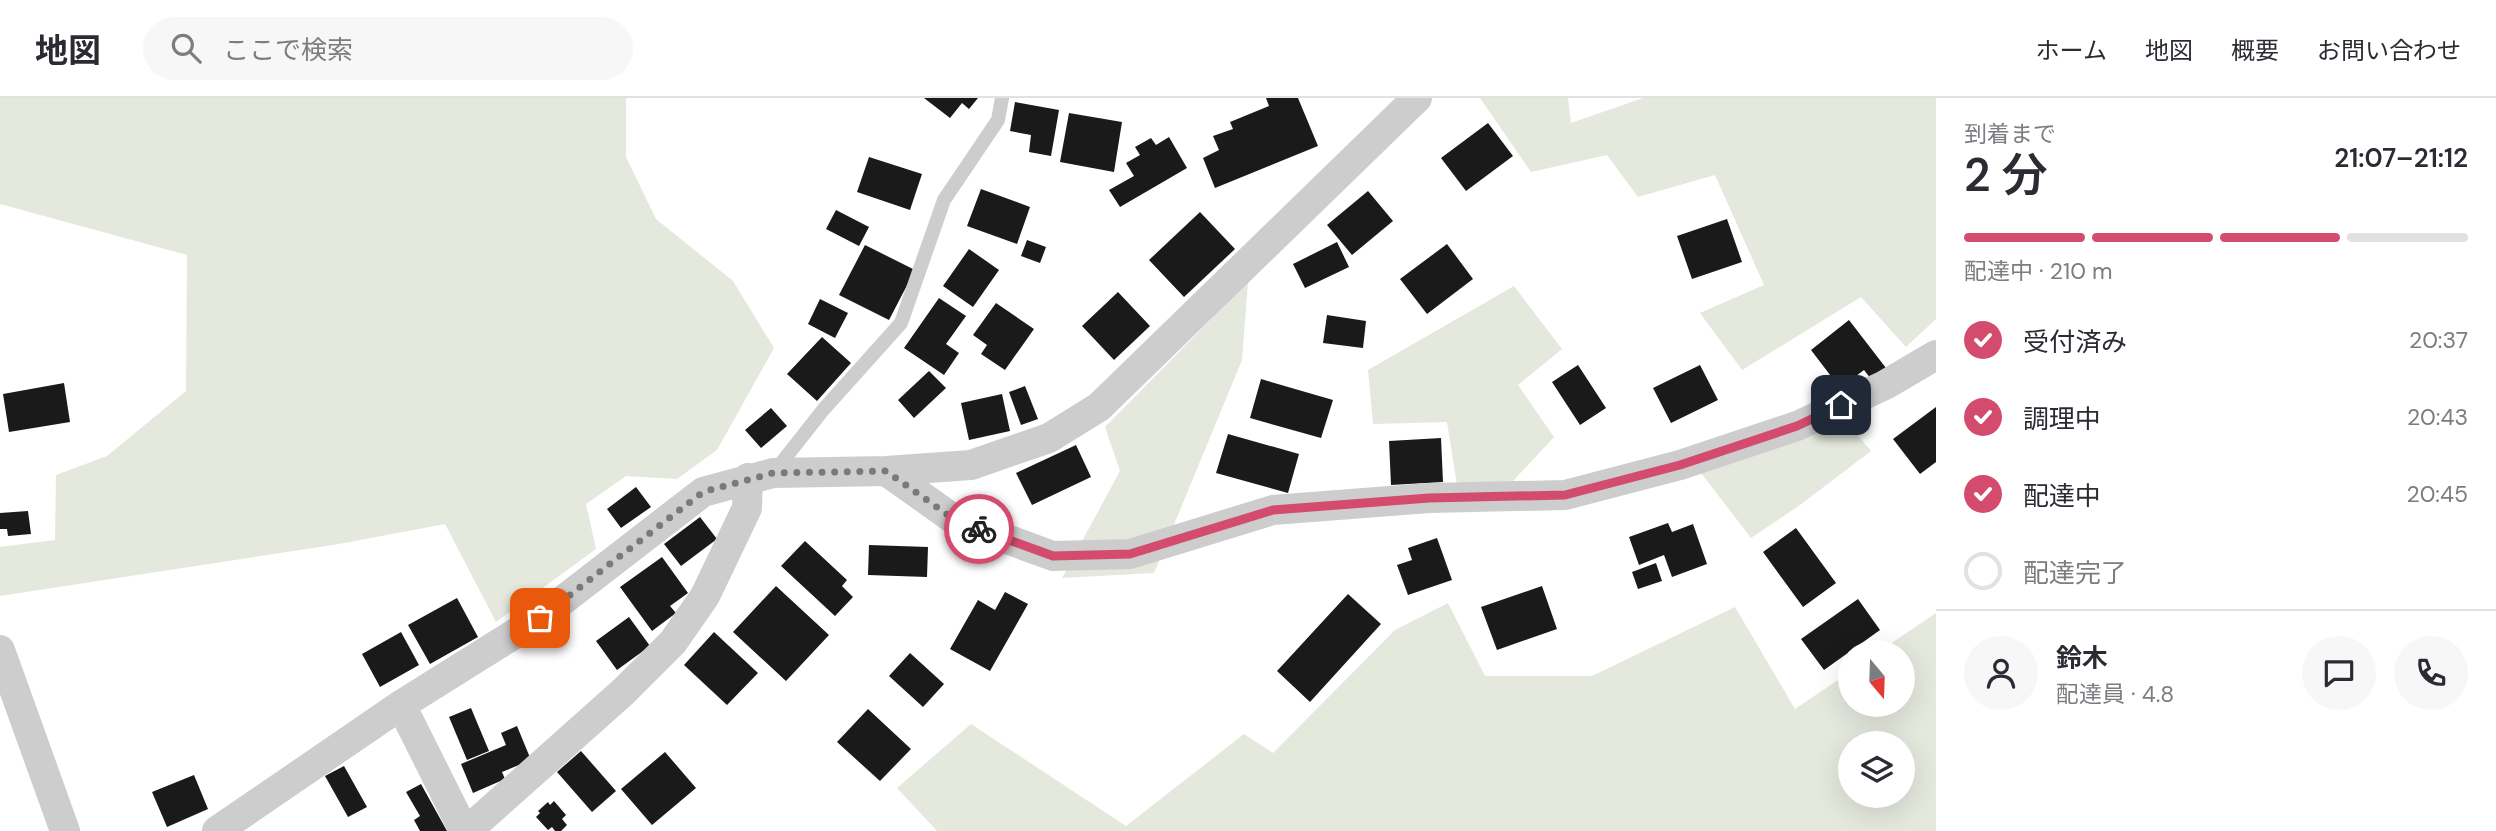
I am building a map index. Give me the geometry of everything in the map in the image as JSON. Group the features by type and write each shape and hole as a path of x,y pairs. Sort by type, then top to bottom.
{"street":[{"path":"217,831 401,705 540,618 703,492 761,475 971,465 1049,438 1099,407 1417,98"},
{"path":"886,471 955,520 1053,556 1130,554 1273,510 1429,498 1565,495 1680,465 1797,426 1885,386 1936,355"},
{"path":"401,705 465,831 624,692 673,642 705,596 761,475"},
{"path":"0,650 65,831"}],"lane":[{"path":"761,475 901,323 944,200 998,120 1002,98"}],"shaded area":[{"path":"0,98 626,98 626,157 656,219 733,281 774,348 717,450 677,479 626,476 586,504 596,549 496,622 445,524 339,544 0,596 0,547 55,540 56,475 107,456 186,391 187,255 0,204"},
{"path":"1480,98 1568,98 1571,123 1643,98 1936,98 1936,319 1906,347 1861,297 1742,370 1700,313 1764,285 1715,175 1638,197 1607,155 1531,172"},
{"path":"1248,282 1242,360 1154,573 1062,578 1120,471 1105,427"},
{"path":"1514,286 1562,349 1518,385 1554,437 1513,481 1457,485 1447,422 1373,424 1368,370"},
{"path":"1844,419 1871,451 1751,538 1698,469"},
{"path":"1448,603 1485,676 1592,676 1735,607 1795,709 1838,680 1838,718 1915,717 1915,640 1896,640 1936,613 1936,831 937,831 897,788 971,724 1126,826 1244,734 1273,753 1395,630"}],"building":[{"path":"924,98 978,98 969,109 962,103 950,118"},
{"path":"1266,98 1298,98 1318,146 1215,188 1203,158 1219,150 1213,136 1233,129 1230,122 1269,106"},
{"path":"1015,102 1059,110 1051,156 1029,152 1031,135 1010,131"},
{"path":"1069,113 1122,122 1114,172 1060,162"},
{"path":"1488,123 1513,156 1466,191 1441,158"},
{"path":"1169,137 1187,168 1120,207 1109,190 1134,176 1126,163 1140,155 1135,147 1151,138 1156,145"},
{"path":"869,157 922,174 910,210 857,192"},
{"path":"981,189 1030,207 1017,244 967,226"},
{"path":"1368,191 1393,221 1352,255 1327,225"},
{"path":"836,210 869,227 859,246 826,229"},
{"path":"1200,212 1235,249 1184,297 1149,260"},
{"path":"1727,219 1742,262 1692,279 1677,236"},
{"path":"1027,240 1046,247 1040,263 1021,256"},
{"path":"1337,242 1349,267 1305,288 1293,264"},
{"path":"1447,244 1473,279 1427,314 1400,279"},
{"path":"865,245 915,270 889,320 839,295"},
{"path":"969,249 999,270 973,307 943,286"},
{"path":"1118,292 1150,326 1114,360 1082,326"},
{"path":"939,298 966,316 946,344 959,353 944,375 904,348"},
{"path":"820,299 848,313 835,338 808,324"},
{"path":"996,303 1034,329 1005,370 981,354 987,345 973,335"},
{"path":"1327,315 1366,321 1363,348 1323,343"},
{"path":"1849,320 1886,368 1871,379 1864,370 1840,388 1811,350"},
{"path":"822,337 851,363 817,401 787,374"},
{"path":"1578,365 1606,408 1580,425 1552,382"},
{"path":"1700,365 1718,400 1671,423 1653,388"},
{"path":"929,371 946,388 914,418 898,400"},
{"path":"1261,379 1333,400 1321,438 1250,418"},
{"path":"64,383 70,422 9,432 3,394"},
{"path":"1025,386 1038,419 1021,425 1009,392"},
{"path":"1002,394 1010,431 969,440 961,403"},
{"path":"1936,407 1936,462 1920,474 1893,439"},
{"path":"771,408 787,426 761,448 745,430"},
{"path":"1228,434 1299,454 1288,493 1216,473"},
{"path":"1441,438 1443,482 1391,485 1389,441"},
{"path":"1076,445 1091,477 1032,505 1016,473"},
{"path":"636,487 651,507 621,528 607,509"},
{"path":"28,511 31,534 8,536 7,529 0,529 0,513"},
{"path":"700,517 717,539 681,566 664,544"},
{"path":"1668,523 1672,532 1693,524 1707,564 1672,577 1664,555 1639,565 1629,537"},
{"path":"1796,528 1836,583 1803,607 1763,552"},
{"path":"1437,538 1452,580 1408,595 1397,565 1412,560 1408,548"},
{"path":"805,541 847,580 842,586 853,597 835,616 781,566"},
{"path":"869,545 928,547 927,577 868,575"},
{"path":"662,557 688,593 670,606 676,613 652,631 620,587"},
{"path":"1656,563 1662,581 1638,589 1632,572"},
{"path":"776,586 829,635 786,681 733,632"},
{"path":"1542,586 1557,629 1497,650 1481,607"},
{"path":"1005,592 1028,604 990,671 950,649 978,600 995,610"},
{"path":"1348,594 1381,624 1310,702 1277,671"},
{"path":"457,598 478,637 430,664 408,625"},
{"path":"1858,599 1880,630 1866,640 1838,640 1838,660 1824,670 1801,639"},
{"path":"629,617 650,646 617,670 596,641"},
{"path":"401,632 419,665 380,687 362,654"},
{"path":"714,632 758,673 727,705 684,665"},
{"path":"910,653 944,684 923,707 889,676"},
{"path":"471,708 489,751 467,760 449,717"},
{"path":"868,709 911,749 880,781 837,742"},
{"path":"517,726 531,760 502,772 505,779 473,793 461,764 506,745 501,733"},
{"path":"581,751 616,791 592,812 557,772"},
{"path":"665,752 696,788 652,825 621,789"},
{"path":"344,766 367,807 348,817 325,776"},
{"path":"194,775 208,809 167,827 152,792"},
{"path":"421,784 447,831 420,831 414,820 420,816 406,792"},
{"path":"554,801 566,815 562,819 567,825 561,831 555,831 552,827 548,830 536,817 540,813 538,811 548,802 550,805"}],"way so far":[{"path":"540,618 703,492 748,478 773,473 886,471 955,520 979,529"}],"route":[{"path":"979,529 1053,556 1130,554 1273,510 1429,498 1565,495 1680,465 1797,426 1841,405"}]}
